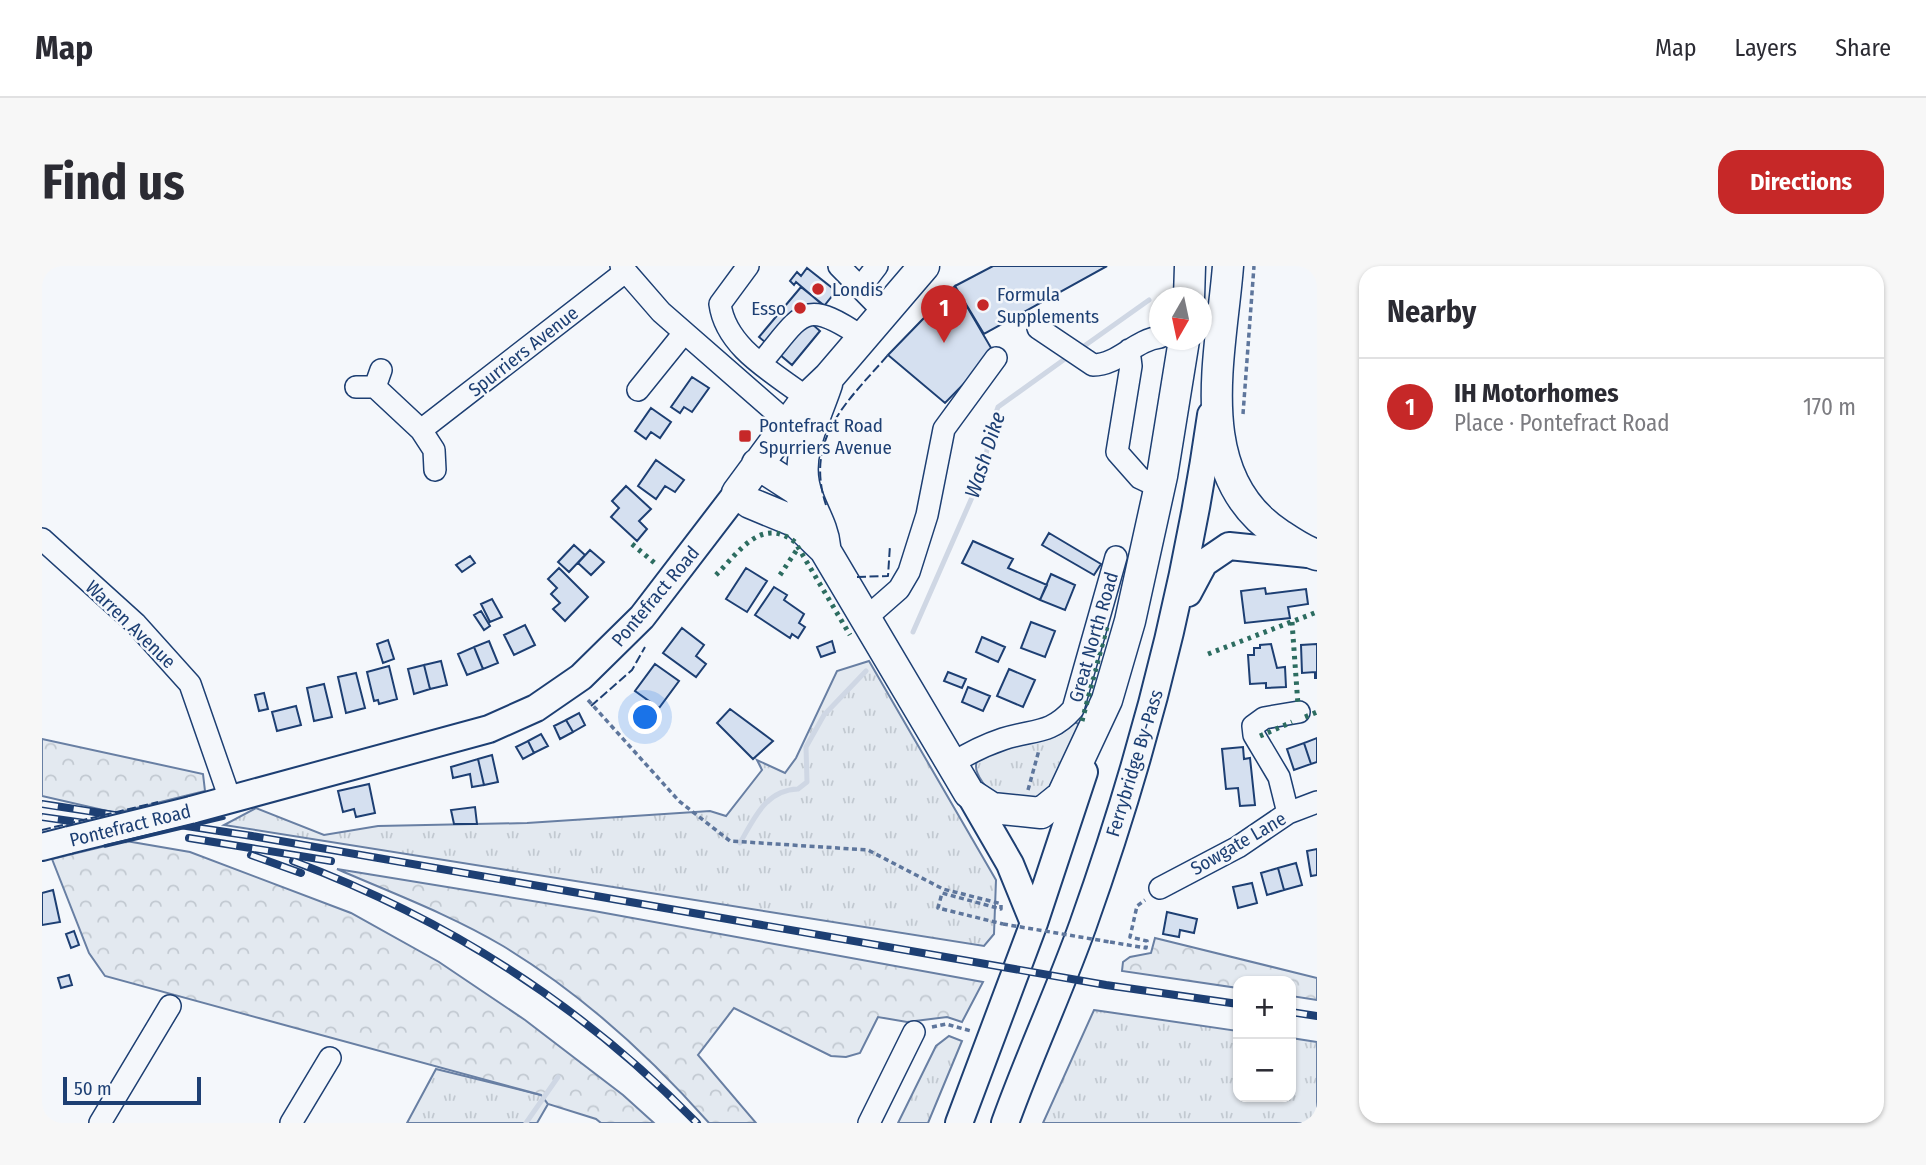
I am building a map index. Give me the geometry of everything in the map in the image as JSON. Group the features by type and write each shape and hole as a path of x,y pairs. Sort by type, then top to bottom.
{"highway":[{"name":"Pontefract Road","path":"737,493 807,398 829,377 924,266"},
{"path":"1190,287 1191,266"},
{"path":"1228,266 1215,389 1224,457 1244,505 1265,525 1316,555"},
{"path":"737,493 750,503 796,522 825,550 970,793 992,808 1041,813 1062,796 1107,700 1130,621 1159,487 1182,350"},
{"path":"825,550 824,534 810,504 803,474 805,443 829,377"},
{"path":"757,464 796,489 810,504"}],"main road":[{"name":"Ferrybridge By-Pass","path":"1005,1123 1083,926 1152,713 1196,517 1215,389"},
{"name":"Pontefract Road","path":"42,847 191,810 489,729 536,708 581,677 642,617 737,493"},
{"path":"1174,619 1204,562 1229,546 1316,555"},
{"path":"959,1123 1034,922 1107,700"},
{"path":"970,793 1010,864 1034,922"}],"street":[{"path":"748,266 720,304 722,322 732,340 807,398"},
{"path":"839,266 884,312"},
{"path":"860,288 877,266"},
{"name":"Spurriers Avenue","path":"421,430 623,269 684,333 788,423"},
{"path":"761,363 801,316 810,312 839,321 862,337"},
{"path":"1038,328 1073,353 1103,365 1149,339"},
{"path":"638,390 684,333"},
{"path":"1129,350 1131,366 1117,452 1140,478 1159,487"},
{"path":"866,618 899,589 909,572 927,515 944,429 996,358"},
{"path":"371,381 421,430 434,450 435,470"},
{"name":"Warren Avenue","path":"42,539 136,624 190,684 230,799"},
{"name":"Great North Road","path":"953,763 978,748 1007,737 1045,731 1062,722 1073,709 1116,557"},
{"path":"1288,813 1279,777 1254,735 1253,726 1264,718 1299,712"},
{"name":"Sowgate Lane","path":"1160,888 1238,847 1288,813 1317,802"},
{"path":"100,1123 170,1006"},
{"path":"869,1123 914,1032"},
{"path":"291,1123 330,1058"}],"path":[{"path":"1243,418 1254,266"},
{"path":"588,700 679,801 730,841 868,850 943,889 1002,904"},
{"path":"1026,798 1045,731"},
{"path":"1003,895 1001,909 942,893 938,908 1003,924 1146,948 1147,942 1130,937 1137,906 1160,888"},
{"path":"1006,932 1009,913"},
{"path":"914,1032 946,1024 971,1032 975,1020"}],"green space":[{"path":"869,661 996,880 994,934 984,946 224,825 256,808 324,835 378,826 527,823 710,811 726,816 762,770 757,760 785,773 796,758 837,671"},
{"path":"1074,722 1084,726 1074,758 1037,802 1002,803 983,783 976,768 979,758 1004,747 1060,734"},
{"path":"42,739 203,774 205,791 116,813 42,796"},
{"path":"126,841 190,852 351,913 439,962 525,1020 623,1095 654,1123 601,1123 548,1104 541,1095 105,976 89,953 52,859"},
{"path":"337,869 594,911 983,982 962,1022 947,1017 907,1022 878,1017 860,1053 846,1057 831,1056 734,1008 698,1055 756,1123 709,1123 638,1049 560,984 503,946 463,924"},
{"path":"1155,938 1317,978 1317,1000 1296,997 1296,976 1233,976 1233,987 1122,971 1123,962 1130,957 1151,953"},
{"path":"1094,1010 1233,1030 1233,1102 1296,1102 1296,1039 1317,1042 1317,1123 1043,1123"},
{"path":"949,1036 962,1041 928,1123 898,1123 936,1046"},
{"path":"436,1069 541,1095 548,1104 537,1123 407,1123"}],"building":[{"path":"993,266 1107,266 984,334 955,286"},
{"name":"Londis","path":"807,268 836,291 824,306 796,282 794,285 790,281 797,272 801,276"},
{"path":"955,286 994,353 945,403 888,355"},
{"path":"801,287 826,307 812,324 820,331 792,365 759,337"},
{"path":"692,377 709,388 692,412 684,407 680,413 671,407"},
{"path":"651,408 671,422 660,438 651,432 646,439 635,431"},
{"path":"656,460 684,480 675,492 665,486 656,499 638,486"},
{"path":"626,486 651,509 639,521 647,529 637,541 611,517 619,508 612,501"},
{"path":"1049,533 1101,564 1094,575 1042,545"},
{"path":"973,541 1013,559 1008,568 1047,585 1040,600 962,563"},
{"path":"574,545 585,555 569,572 558,562"},
{"path":"590,550 604,562 591,575 578,563"},
{"path":"470,556 475,563 462,572 456,565"},
{"path":"559,568 588,597 565,621 553,609 560,603 551,594 557,588 548,579"},
{"path":"746,568 767,581 747,612 726,599"},
{"path":"1051,574 1075,585 1065,610 1040,600"},
{"path":"774,587 787,595 784,600 804,614 799,623 805,627 798,638 792,634 790,638 755,615"},
{"path":"1265,588 1266,594 1306,589 1308,604 1288,607 1290,618 1245,623 1241,591"},
{"path":"492,599 502,617 490,622 481,604"},
{"path":"481,611 490,626 484,630 474,615"},
{"path":"1031,622 1055,631 1045,657 1021,648"},
{"path":"525,625 535,645 514,655 504,635"},
{"path":"682,628 704,645 696,656 706,664 696,677 663,653"},
{"path":"982,637 1005,647 998,662 976,652"},
{"path":"388,640 394,659 383,663 377,644"},
{"path":"489,641 498,663 483,669 474,647"},
{"path":"832,641 835,652 821,657 817,647"},
{"path":"1271,644 1277,668 1285,667 1286,687 1266,688 1266,683 1250,684 1248,655 1254,655 1254,648 1260,648 1260,645"},
{"path":"1317,644 1315,678 1315,672 1302,673 1301,645"},
{"path":"474,647 483,669 467,675 458,654"},
{"path":"441,661 447,685 430,689 424,665"},
{"path":"655,664 679,681 659,708 635,691"},
{"path":"424,665 430,689 414,694 408,669"},
{"path":"389,666 397,699 379,704 378,700 374,701 367,672"},
{"path":"1009,669 1035,680 1023,707 997,696"},
{"path":"948,672 966,679 962,688 944,681"},
{"path":"356,673 365,708 346,713 338,677"},
{"path":"324,684 332,717 314,721 307,688"},
{"path":"968,687 990,696 983,711 962,702"},
{"path":"264,693 268,709 259,711 255,695"},
{"path":"296,706 301,725 277,731 272,712"},
{"path":"730,709 773,741 753,759 717,723"},
{"path":"579,713 585,725 573,732 566,720"},
{"path":"566,720 573,732 560,739 554,726"},
{"path":"541,734 548,746 534,753 528,741"},
{"path":"1317,738 1317,762 1311,764 1304,743"},
{"path":"528,741 534,753 523,759 516,747"},
{"path":"1304,743 1311,764 1294,770 1287,749"},
{"path":"1243,747 1244,759 1250,758 1255,805 1240,806 1238,788 1226,789 1222,749"},
{"path":"492,755 498,782 484,785 478,759"},
{"path":"478,759 484,785 472,787 470,774 453,778 451,767"},
{"path":"369,784 375,813 356,817 354,809 343,812 338,791"},
{"path":"475,807 477,824 454,824 451,810"},
{"path":"1317,849 1317,875 1311,876 1307,851"},
{"path":"1296,863 1302,885 1284,890 1278,868"},
{"path":"1278,868 1284,890 1267,895 1261,873"},
{"path":"1252,883 1257,903 1238,908 1233,887"},
{"path":"53,890 60,922 42,925 42,893"},
{"path":"1167,912 1197,919 1194,933 1180,930 1179,937 1163,934"},
{"path":"74,931 79,945 71,948 66,934"},
{"path":"69,975 72,985 61,988 58,978"}],"waterway":[{"name":"Wash Dike","path":"1080,349 1149,300"},
{"name":"Wash Dike","path":"913,632 984,470 990,429 998,407 1069,356"},
{"name":"Wash Dike","path":"740,843 770,800 778,794 798,789 807,782 806,747 824,715 866,671"},
{"name":"Wash Dike","path":"526,1123 558,1077"}],"railway":[{"path":"42,804 252,836 1106,985 1233,1003"},
{"path":"42,817 147,832"},
{"path":"189,838 331,861"},
{"path":"251,855 301,873"},
{"path":"293,861 405,910 510,970 607,1040 697,1123"},
{"path":"1296,1013 1317,1016"}],"hedge":[{"path":"716,575 751,540 772,533 783,535 795,542 850,635"},
{"path":"632,544 657,565"},
{"path":"780,575 798,548"},
{"path":"1208,654 1317,612"},
{"path":"1292,622 1298,705"},
{"path":"1082,721 1108,623"},
{"path":"1305,717 1317,712"},
{"path":"1260,736 1292,722"}],"fence":[{"path":"826,505 821,481 825,440 845,405 888,355"},
{"path":"857,577 888,576 890,545"},
{"path":"591,706 632,670 645,647"},
{"path":"42,830 158,802"}],"wall":[{"path":"105,846 224,818"}],"place":[{"name":"Londis","path":"818,289"},
{"name":"Formula Supplements","path":"983,305"},
{"name":"Esso","path":"800,308"},
{"name":"IH Motorhomes","path":"944,343"},
{"name":"Pontefract Road Spurriers Avenue","path":"745,436"}]}
